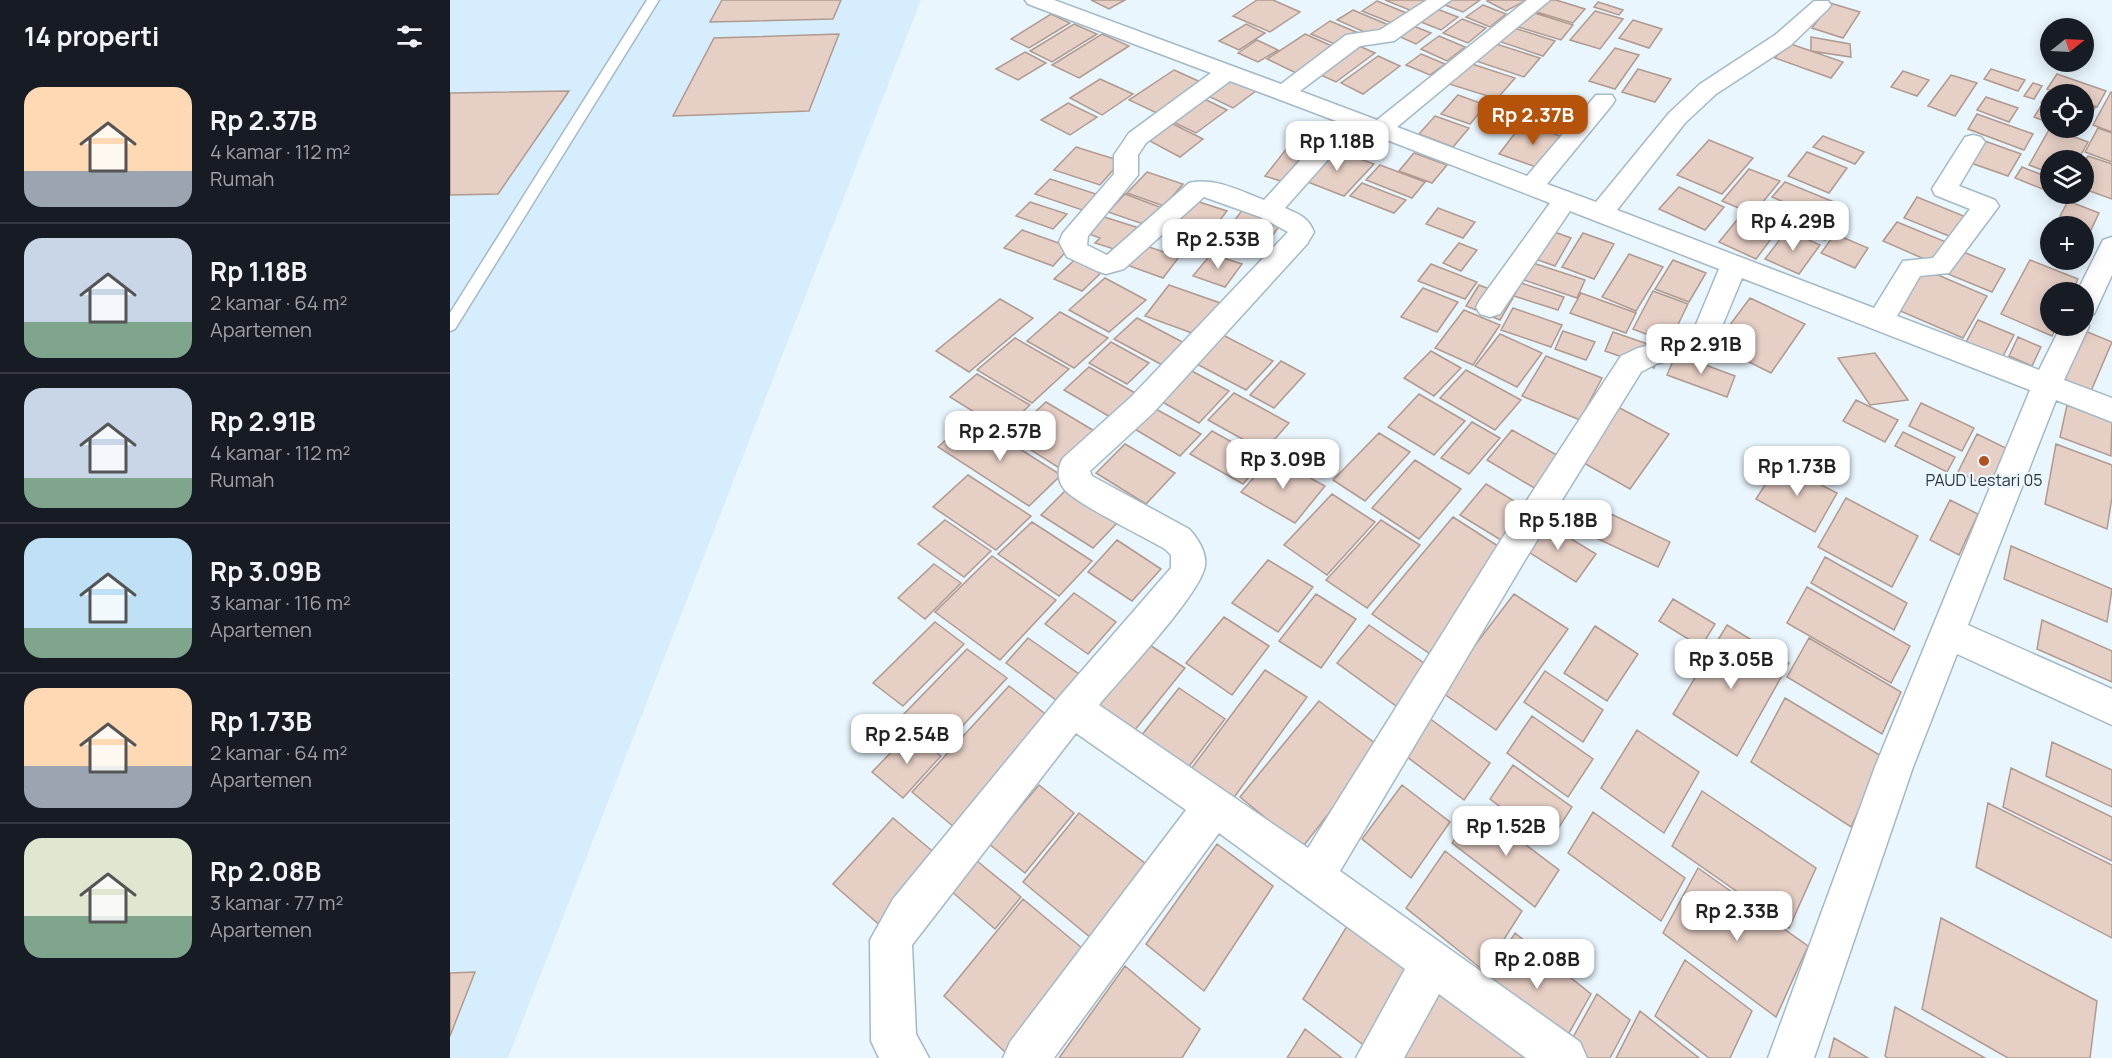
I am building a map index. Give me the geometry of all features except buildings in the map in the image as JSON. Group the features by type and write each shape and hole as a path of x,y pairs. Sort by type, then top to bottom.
{"street":[{"path":"1284,93 1354,40 1386,36 1441,0"},
{"path":"1380,129 1540,0"},
{"path":"1038,1 1352,118 2112,410"},
{"path":"1601,213 1677,118 1692,103 1708,89 1783,40 1821,5"},
{"path":"906,1058 894,1041 891,940 908,914 1072,709 1183,579 1190,561 1188,552 1177,539 1081,485 1075,479 1074,467 1142,405 1298,238 1301,232 1298,224 1269,211 1211,189 1198,189 1115,263 1106,265 1076,251 1074,247 1076,233 1126,175 1126,155 1137,138 1227,72"},
{"path":"1531,187 1604,100"},
{"path":"1269,211 1299,174 1352,118"},
{"path":"1880,321 1912,267 1940,267 1986,206 1944,189 1973,142"},
{"path":"1490,307 1565,200"},
{"path":"2094,286 2112,246"},
{"path":"1313,878 1513,550 1631,364 1642,356 1693,346 1703,341 1734,265"},
{"path":"1791,1058 1882,807 1894,767 2048,385 2070,336"},
{"path":"1948,633 2112,706"},
{"path":"1072,709 1214,806 1564,1058"},
{"path":"1026,1058 1214,806"},
{"path":"1380,1058 1432,963"}],"lane":[{"path":"450,325 653,0"}],"shaded area":[{"path":"450,0 921,0 508,1058 450,1058"}],"place":[{"name":"PAUD Lestari 05","path":"1984,461"}]}
